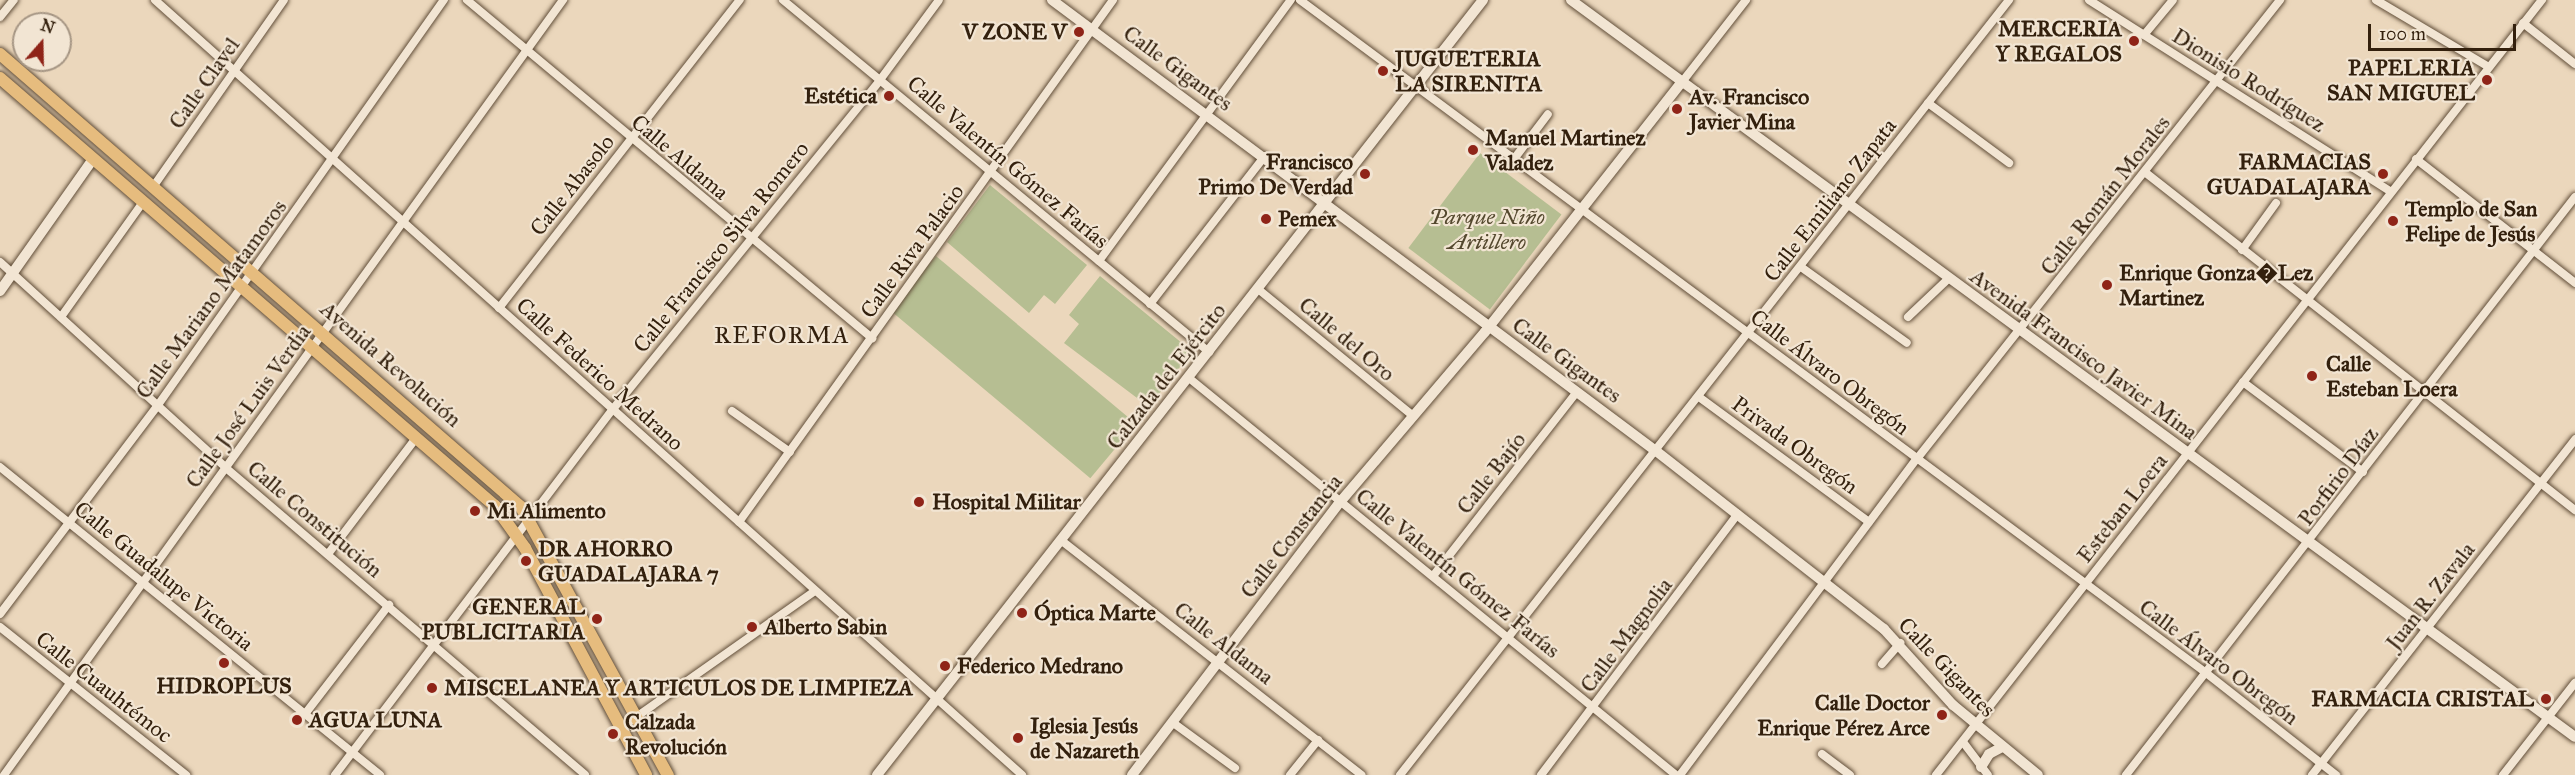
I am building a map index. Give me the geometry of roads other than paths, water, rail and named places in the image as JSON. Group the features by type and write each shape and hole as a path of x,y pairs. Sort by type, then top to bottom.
{"main road":[{"name":"Calle Gigantes","path":"1052,0 1326,201 1488,327 1738,514 1900,643 1975,727 2038,775"},
{"name":"Calzada del Ejército","path":"877,775 1483,0"},
{"name":"Avenida Francisco Javier Mina","path":"1571,0 2019,332 2311,542 2575,737"},
{"name":"Avenida Revolución","path":"0,54 323,333 529,517 668,775"},
{"name":"Avenida Revolución","path":"0,78 495,506 517,533 646,775"},
{"name":"Calle Constancia","path":"1132,775 1341,501 1488,327 1682,82"},
{"path":"0,291 93,159"},
{"path":"1985,771 1989,754 2002,747"}],"street":[{"path":"0,16 14,0"},
{"name":"Calle Federico Medrano","path":"155,0 935,700 1022,775"},
{"name":"Calle Clavel","path":"153,187 284,0"},
{"name":"Calle Mariano Matamoros","path":"0,614 158,405 334,159 444,0"},
{"name":"Calle Aldama","path":"467,0 630,140 872,338"},
{"name":"Calle José Luis Verdia","path":"4,775 563,0"},
{"name":"Calle Abasolo","path":"499,308 740,0"},
{"name":"Calle Valentín Gómez Farías","path":"783,0 1209,352"},
{"name":"Calle Francisco Silva Romero","path":"335,775 432,643 613,409 880,80 939,0"},
{"name":"Calle Riva Palacio","path":"739,522 1113,0"},
{"path":"1099,261 1291,0"},
{"name":"Calle Álvaro Obregón","path":"1300,0 1916,460 2205,672 2336,775"},
{"path":"1682,82 1746,0"},
{"name":"Calle Emiliano Zapata","path":"1400,775 1749,334 2009,0"},
{"name":"Dionisio Rodríguez","path":"2089,0 2390,191"},
{"path":"2144,35 2173,0"},
{"name":"Calle Román Morales","path":"1678,775 1916,460 2146,173 2280,0"},
{"path":"2376,0 2489,67"},
{"name":"Esteban Loera","path":"1936,775 2307,301 2390,191 2542,0"},
{"path":"2523,23 2575,64"},
{"path":"1928,103 2009,163"},
{"path":"1514,159 1548,114"},
{"path":"1150,304 1265,156"},
{"path":"2416,159 2575,283"},
{"path":"2146,173 2575,510"},
{"name":"Porfirio Díaz","path":"2126,775 2205,672 2311,542 2575,197"},
{"path":"61,317 142,202"},
{"path":"2242,250 2276,203"},
{"name":"Calle Constitución","path":"0,262 226,468 389,605 585,775"},
{"path":"1801,267 1906,343"},
{"path":"1908,317 1948,279"},
{"name":"Calle del Oro","path":"1258,289 1413,416"},
{"name":"Calle Valentín Gómez Farías","path":"1189,378 1678,775"},
{"path":"2243,382 2363,472"},
{"name":"Calle Bajío","path":"1433,576 1577,392"},
{"name":"Privada Obregón","path":"1699,397 1869,522"},
{"path":"732,411 790,452"},
{"path":"328,554 416,438"},
{"name":"Juan R. Zavala","path":"2312,775 2575,438"},
{"name":"Calle Guadalupe Victoria","path":"0,467 380,775"},
{"name":"Calle Magnolia","path":"1540,775 1594,708 1738,514"},
{"name":"Calle Aldama","path":"1062,541 1220,662 1361,775"},
{"path":"621,727 815,591"},
{"path":"305,714 389,605"},
{"name":"Calle Cuauhtémoc","path":"0,627 186,775"},
{"path":"1882,664 1900,643"},
{"path":"2503,775 2575,683"},
{"path":"1172,722 1235,768"},
{"path":"1290,775 1318,740"},
{"path":"1963,742 1985,771"},
{"path":"1822,754 1850,775"}],"place":[{"name":"V ZONE V","path":"1079,32"},
{"name":"MERCERIA Y REGALOS","path":"2134,41"},
{"name":"JUGUETERIA LA SIRENITA","path":"1383,71"},
{"name":"PAPELERIA SAN MIGUEL","path":"2487,80"},
{"name":"Estética","path":"889,96"},
{"name":"Av. Francisco Javier Mina","path":"1677,109"},
{"name":"Manuel Martinez Valadez","path":"1473,150"},
{"name":"Francisco Primo De Verdad","path":"1365,174"},
{"name":"FARMACIAS GUADALAJARA","path":"2383,174"},
{"name":"Pemex","path":"1266,219"},
{"name":"Templo de San Felipe de Jesús","path":"2393,221"},
{"name":"Enrique Gonza�Lez Martinez","path":"2107,285"},
{"name":"Calle Esteban Loera","path":"2312,376"},
{"name":"Hospital Militar","path":"919,502"},
{"name":"Mi Alimento","path":"475,511"},
{"name":"DR AHORRO GUADALAJARA 7","path":"526,561"},
{"name":"Óptica Marte","path":"1022,613"},
{"name":"GENERAL PUBLICITARIA","path":"597,619"},
{"name":"Alberto Sabin","path":"752,627"},
{"name":"HIDROPLUS","path":"224,663"},
{"name":"Federico Medrano","path":"945,666"},
{"name":"MISCELANEA Y ARTICULOS DE LIMPIEZA","path":"432,688"},
{"name":"FARMACIA CRISTAL","path":"2546,699"},
{"name":"Calle Doctor Enrique Pérez Arce","path":"1942,715"},
{"name":"AGUA LUNA","path":"297,720"},
{"name":"Calzada Revolución","path":"613,734"},
{"name":"Iglesia Jesús de Nazareth","path":"1018,738"}],"district":[{"name":"REFORMA","path":"782,336"}],"park label":[{"name":"Parque Niño Artillero","path":"1487,228"}]}
